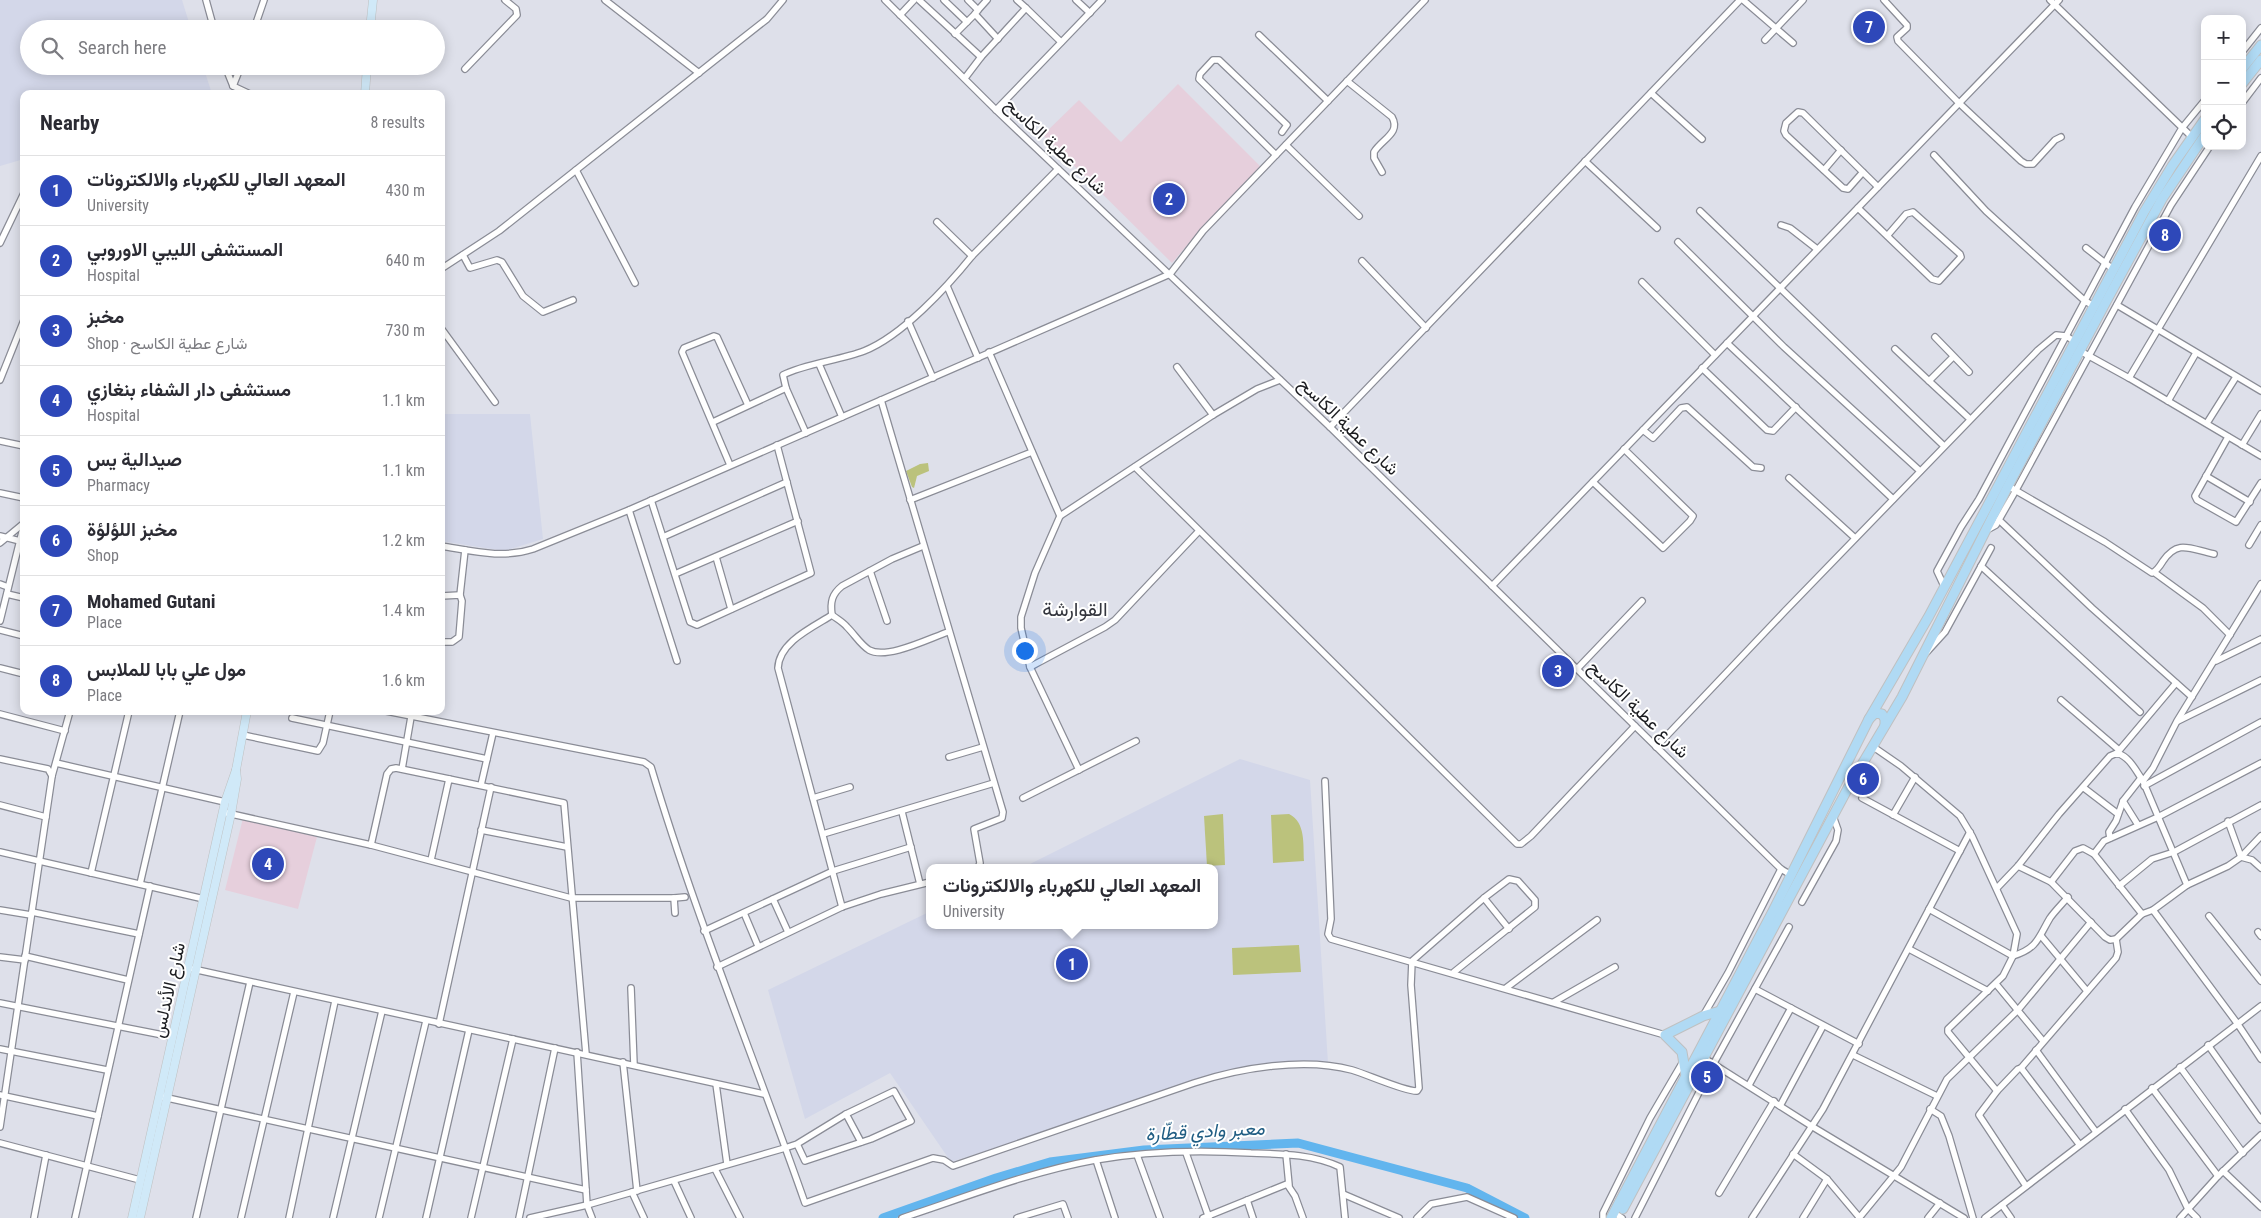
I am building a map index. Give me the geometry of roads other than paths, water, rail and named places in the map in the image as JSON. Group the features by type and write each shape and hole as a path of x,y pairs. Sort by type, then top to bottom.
{"highway":[{"path":"2246,64 2261,46"},
{"path":"2246,79 2261,60"},
{"path":"1617,1218 1704,1058 1771,928 1872,746 1902,697 2008,486 2080,351 2117,274 2130,238 2144,212 2201,125"},
{"path":"1617,1218 1642,1157 1791,875 1869,719 1944,586 2070,338 2117,274 2162,199 2201,141"},
{"path":"1887,688 1886,693 1890,700 1894,701 1902,697"},
{"path":"1869,719 1875,714 1882,714 1885,719 1885,725"},
{"path":"1686,1076 1685,1058 1677,1046 1665,1034 1703,1016 1720,1011"}],"main road":[{"path":"371,20 373,0"},
{"path":"365,90 367,75"},
{"name":"شارع الأندلس","path":"132,1218 193,969 227,813 225,802 236,770 246,715"},
{"name":"شارع الأندلس","path":"140,1218 173,1037 193,969 204,899 237,779 236,770"}],"street":[{"path":"206,0 212,20"},
{"path":"257,20 264,0"},
{"path":"465,69 517,15 516,9 506,0"},
{"path":"606,0 699,73"},
{"path":"445,266 499,231 767,19 783,0"},
{"name":"شارع عطية الكاسح","path":"885,0 996,110 1330,427 1781,869 1791,875"},
{"path":"900,15 914,0"},
{"path":"918,0 981,57"},
{"path":"944,0 967,22"},
{"path":"968,0 998,40"},
{"path":"956,34 987,0"},
{"path":"1017,0 1061,42"},
{"path":"1076,0 1090,13"},
{"path":"996,110 1102,0"},
{"path":"445,547 502,555 517,554 629,510 1170,274 1203,231 1425,0"},
{"path":"1330,427 1650,93 1742,0 1793,43"},
{"path":"1765,40 1803,0"},
{"path":"1884,0 1907,25 1907,28 1897,37 1898,41 1959,103 2026,164 2033,164 2055,140 2062,137"},
{"path":"1492,586 2055,2 2192,137"},
{"path":"965,78 981,57 1026,8"},
{"path":"2246,47 2261,28"},
{"path":"1258,35 1328,101"},
{"path":"1276,155 1199,79 1200,74 1213,60 1219,60 1287,125 1282,132"},
{"path":"229,75 233,86 242,90"},
{"path":"233,86 237,75"},
{"path":"2246,98 2261,78"},
{"path":"1347,81 1392,117 1395,123 1394,130 1374,152 1374,158 1382,172"},
{"path":"1650,93 1702,139"},
{"path":"1656,747 1855,538 2053,336 2070,338 2085,301 2135,208 2182,128 2201,105"},
{"path":"1863,172 1846,189 1786,135 1784,131 1786,124 1794,115 1801,112 1841,150 1863,172 1878,187"},
{"path":"1286,144 1359,216"},
{"path":"1824,170 1841,150"},
{"path":"1985,531 1992,528 1999,520 2090,357 2171,205 2207,150"},
{"path":"1934,155 1986,211 2085,301 2094,306"},
{"path":"2129,378 2261,156"},
{"path":"1585,161 1657,228"},
{"path":"806,433 786,388 783,379 785,374 863,352 875,346 908,321 947,286 972,256 1058,168"},
{"path":"576,170 635,283"},
{"path":"0,243 20,201"},
{"path":"1858,208 1887,236 1936,282 1961,257 1914,212 1906,214 1887,236"},
{"path":"2135,208 2144,212"},
{"path":"1700,211 1944,446"},
{"path":"937,222 972,256"},
{"path":"1781,224 1790,228 1817,249"},
{"path":"2122,232 2130,238"},
{"path":"1678,242 1784,347 1920,471"},
{"path":"2086,248 2129,283"},
{"path":"463,254 470,268 497,260 502,262 523,296 542,312 573,300"},
{"path":"1362,261 1426,328"},
{"path":"1642,282 1715,355"},
{"path":"947,286 978,358"},
{"path":"2117,305 2261,391"},
{"path":"908,321 932,378"},
{"path":"0,380 20,330"},
{"path":"445,333 495,402"},
{"path":"730,465 682,352 686,346 714,336 717,337 748,405"},
{"path":"1935,337 1968,372"},
{"path":"1727,343 1893,499"},
{"path":"1895,349 1970,419"},
{"path":"2080,351 2261,456"},
{"path":"989,352 1060,516"},
{"path":"2168,401 2196,353"},
{"path":"1929,381 1952,357"},
{"path":"819,364 842,417"},
{"path":"1177,366 1214,415"},
{"path":"1702,368 1767,430 1773,431 1796,407"},
{"path":"2207,424 2236,377"},
{"path":"1079,770 1030,666 1023,643 1021,617 1035,573 1060,516 1214,415 1257,389 1280,380"},
{"path":"713,422 786,388"},
{"path":"881,400 1003,815 1002,818 974,829 980,864"},
{"path":"1643,430 1654,438 1681,408 1687,407 1753,467 1761,468"},
{"path":"2242,445 2261,414"},
{"path":"2228,437 2195,496 2196,500 2236,522 2261,483"},
{"path":"0,441 20,445"},
{"path":"651,500 692,624 697,624 732,609 811,574 777,445"},
{"path":"1593,482 1663,548 1690,521 1693,516 1624,449"},
{"path":"910,500 960,482 1032,452"},
{"path":"1135,468 1517,844 1521,844 1531,836 1635,726"},
{"path":"2206,476 2250,502"},
{"path":"1789,478 1855,538"},
{"path":"663,537 787,482"},
{"path":"2008,486 2155,573 2203,608 2230,635"},
{"path":"0,493 20,497"},
{"path":"629,510 677,661"},
{"path":"1999,520 2092,608 2192,697"},
{"path":"675,574 798,521"},
{"path":"2249,545 2261,525"},
{"path":"0,543 3,537 20,526"},
{"path":"1030,666 1105,628 1115,620 1198,532"},
{"path":"0,621 20,541 3,537"},
{"path":"923,546 870,571 835,592 830,606 832,615 849,629 861,644 871,651 893,651 948,632"},
{"path":"2155,573 2171,550 2177,547 2214,554"},
{"path":"1922,657 1945,632 1991,548"},
{"path":"445,642 452,642 459,637 462,601 460,595 465,550"},
{"path":"16,556 20,557"},
{"path":"716,557 732,609"},
{"path":"1981,566 2140,712"},
{"path":"870,571 887,621"},
{"path":"0,584 8,586"},
{"path":"2110,838 2109,832 2123,801 2143,782 2153,768 2177,721 2261,584"},
{"path":"7,594 20,597"},
{"path":"445,596 460,595"},
{"path":"1578,669 1642,601"},
{"path":"832,615 789,644 778,662 842,907"},
{"path":"0,630 20,635"},
{"path":"2214,662 2261,639"},
{"path":"0,668 20,673"},
{"path":"2177,721 2261,680"},
{"path":"1997,888 2018,866 2110,756 2118,751 2176,683"},
{"path":"2060,700 2135,767 2187,885"},
{"path":"0,714 65,730"},
{"path":"0,1127 2,1095 12,1051 52,776 69,715"},
{"path":"92,873 128,715"},
{"path":"140,884 179,715"},
{"path":"243,734 318,751 322,748 329,715"},
{"path":"404,715 644,762 651,767 676,850 704,931 805,1203 933,1158 944,1160 953,1166 1194,1083 1246,1070 1327,1064 1417,1091 1419,1088 1411,985 1412,961 1484,898 1512,879 1518,881 1535,900 1534,908 1454,972"},
{"path":"402,769 411,717"},
{"path":"292,718 487,759"},
{"path":"2143,782 2261,722"},
{"path":"481,785 493,733"},
{"path":"1024,798 1136,740"},
{"path":"1872,746 1915,777 1960,816 1970,832 2018,934 2004,976 1948,1029 1948,1032 1997,1091"},
{"path":"948,757 983,747"},
{"path":"0,759 48,769 52,776"},
{"path":"56,763 225,802"},
{"path":"2094,854 2104,841 2158,817 2261,763"},
{"path":"371,845 387,774 391,769 402,769 564,803 586,1054"},
{"path":"1893,815 1915,777"},
{"path":"431,860 449,779"},
{"path":"1325,781 1330,869 1331,919 1329,937 1665,1034"},
{"path":"823,834 994,783"},
{"path":"440,1024 491,787"},
{"path":"813,798 850,787"},
{"path":"2084,788 2118,814"},
{"path":"1862,798 1960,851"},
{"path":"2123,801 2138,825"},
{"path":"0,805 46,817"},
{"path":"2119,886 2152,859 2174,852 2228,821 2261,805"},
{"path":"902,812 920,884"},
{"path":"227,813 371,845 472,870 571,898 684,897"},
{"path":"1802,902 1836,841 1838,830 1833,816"},
{"path":"2228,821 2242,857"},
{"path":"481,830 567,847"},
{"path":"1752,1218 1793,1154 1813,1127 1859,1044 1970,832"},
{"path":"2018,866 2051,882 2108,939 2116,939 2142,914 2153,910 2187,885 2228,866 2242,857 2261,836"},
{"path":"704,931 832,871 911,847"},
{"path":"2051,882 2078,849 2083,848 2094,854 2142,914"},
{"path":"0,852 204,899"},
{"path":"2242,857 2252,860 2261,868"},
{"path":"1703,1016 1745,941 1781,869"},
{"path":"717,967 842,907 881,894 926,883"},
{"path":"75,1218 150,886"},
{"path":"2012,956 2030,948 2042,937 2051,918 2068,897"},
{"path":"674,898 675,913"},
{"path":"1484,898 1509,929"},
{"path":"773,899 788,932"},
{"path":"0,910 139,934"},
{"path":"1929,910 2012,956"},
{"path":"2153,910 2237,1022 2261,1059"},
{"path":"744,913 758,946"},
{"path":"2209,916 2261,981"},
{"path":"1506,988 1597,920"},
{"path":"1793,1154 1827,1179 1859,1218 1908,1156 1930,1109 1947,1079 2018,1010 2091,922"},
{"path":"1635,1218 1714,1063 1789,927"},
{"path":"2042,937 2086,992"},
{"path":"2026,1186 1979,1116 1997,1091 2018,1069 2022,1068 2117,956 2116,939"},
{"path":"1745,941 1754,946"},
{"path":"1909,949 1988,991"},
{"path":"0,957 25,958 128,980"},
{"path":"1554,1002 1615,967"},
{"path":"193,969 764,1094"},
{"path":"196,1218 250,982"},
{"path":"1996,984 2043,1042"},
{"path":"631,988 634,1065"},
{"path":"1755,989 1859,1044"},
{"path":"241,1218 294,992"},
{"path":"289,1218 335,1001"},
{"path":"0,1003 173,1037"},
{"path":"1985,1218 2237,1022 2261,1006"},
{"path":"1750,1085 1791,1008"},
{"path":"332,1218 382,1011"},
{"path":"379,1218 426,1021"},
{"path":"1780,1106 1824,1026"},
{"path":"426,1218 469,1030"},
{"path":"471,1218 513,1039"},
{"path":"2208,1045 2261,1120"},
{"path":"519,1218 555,1048"},
{"path":"0,1049 107,1070"},
{"path":"2036,1050 2096,1132"},
{"path":"577,1052 587,1205 592,1218"},
{"path":"1852,1055 1937,1096"},
{"path":"1603,1218 1603,1213 1632,1153 1685,1058"},
{"path":"1704,1058 1750,1085 1813,1127 1964,1218"},
{"path":"623,1062 635,1192 644,1218"},
{"path":"2022,1068 2079,1144"},
{"path":"2180,1068 2243,1153"},
{"path":"716,1084 727,1164"},
{"path":"2152,1088 2218,1176"},
{"path":"530,1218 635,1192 785,1148 796,1144 846,1114 894,1091 911,1121 885,1134 805,1161 796,1144"},
{"path":"2,1095 98,1116"},
{"path":"163,1097 351,1140 586,1190"},
{"path":"1719,1193 1774,1101"},
{"path":"1930,1109 1941,1116 1949,1136 1973,1218"},
{"path":"2124,1109 2169,1170 2188,1209 2197,1218"},
{"path":"846,1114 861,1142"},
{"path":"2180,1218 2218,1176 2261,1136"},
{"path":"0,1143 140,1180"},
{"path":"1186,1153 1207,1217 1284,1184 1289,1185"},
{"path":"902,1218 1059,1168 1096,1160 1137,1155 1186,1153 1286,1154 1323,1160 1340,1167 1345,1218"},
{"path":"1632,1153 1642,1157"},
{"path":"1286,1154 1289,1185 1303,1218"},
{"path":"34,1218 46,1155"},
{"path":"1137,1155 1160,1218"},
{"path":"1096,1160 1115,1218"},
{"path":"715,1169 740,1218"},
{"path":"2224,1171 2261,1207"},
{"path":"1803,1218 1827,1179"},
{"path":"674,1180 691,1218"},
{"path":"1343,1194 1398,1218"},
{"path":"1417,1218 1431,1204 1467,1197 1514,1218"},
{"path":"1247,1200 1253,1218"},
{"path":"1928,1218 1940,1203"},
{"path":"1017,1218 1063,1204 1068,1218"},
{"path":"2002,1205 2011,1218"}],"waterway":[{"name":"معبر وادي قطّارة","path":"883,1218 996,1178 1050,1162 1144,1150 1298,1143 1467,1188 1525,1218"}],"place":[{"name":"Mohamed Gutani","path":"1869,27"},
{"name":"المستشفی الليبي الاوروبي","path":"1169,199"},
{"name":"مول علي بابا للملابس","path":"2165,235"},
{"name":"مخبز","path":"1558,671"},
{"name":"مخبز اللؤلؤة","path":"1863,779"},
{"name":"مستشفى دار الشفاء بنغازي","path":"268,864"},
{"name":"المعهد العالي للكهرباء والالكترونات","path":"1072,964"},
{"name":"صيدالية يس","path":"1707,1077"}],"district":[{"name":"القوارشة","path":"1075,609"}]}
